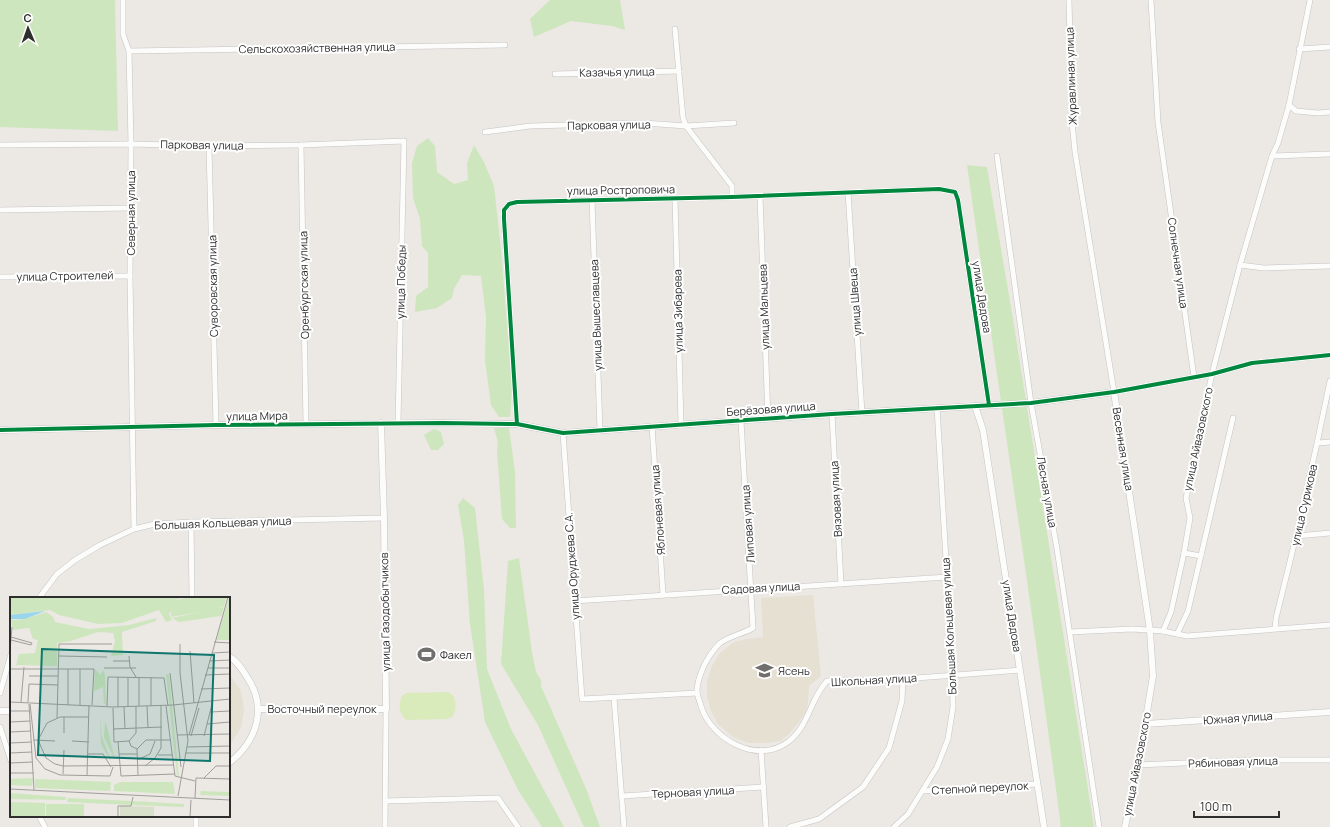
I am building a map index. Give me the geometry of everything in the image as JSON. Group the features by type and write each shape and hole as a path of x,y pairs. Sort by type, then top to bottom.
{"street":[{"name":"Северная улица","path":"123,0 123,34 129,51 131,144 130,276 134,529"},
{"name":"Журавлиная улица","path":"1069,0 1072,122 1075,152"},
{"name":"Солнечная улица","path":"1151,0 1158,122 1194,377"},
{"name":"улица Айвазовского","path":"1163,631 1171,612 1184,553 1190,518 1186,498 1212,374 1240,265 1272,156 1278,143 1289,105 1299,48 1310,0"},
{"path":"675,29 683,118 686,126 732,186 732,196"},
{"name":"Сельскохозяйственная улица","path":"129,51 505,45"},
{"path":"1299,48 1330,47"},
{"name":"Казачья улица","path":"555,74 679,71"},
{"path":"1289,105 1296,111 1318,113 1330,112"},
{"name":"Парковая улица","path":"485,132 530,126 644,123 686,126 734,123"},
{"name":"Парковая улица","path":"0,145 131,144 209,146 301,145 404,141"},
{"name":"улица Победы","path":"398,423 404,141"},
{"name":"Оренбургская улица","path":"301,145 306,424"},
{"name":"Суворовская улица","path":"209,146 216,425"},
{"name":"Весенная улица","path":"1075,152 1114,392 1150,631 1153,676"},
{"path":"1272,156 1330,154"},
{"name":"Лесная улица","path":"997,156 1031,403 1070,632 1099,827"},
{"name":"улица Ростроповича","path":"515,424 504,210 510,204 517,202 760,196 939,189 955,192"},
{"name":"улица Швеца","path":"848,192 862,413"},
{"name":"улица Дедова","path":"955,192 958,200 989,405"},
{"name":"улица Мальцева","path":"760,196 768,419"},
{"name":"улица Зибарева","path":"675,198 680,424"},
{"name":"улица Вышеславцева","path":"592,200 600,430"},
{"path":"0,210 131,208"},
{"path":"1240,265 1264,268 1330,266"},
{"name":"улица Строителей","path":"0,277 130,276"},
{"path":"1114,392 1212,374 1252,363 1330,355"},
{"name":"улица Сурикова","path":"1275,629 1276,618 1297,536 1318,443 1330,381"},
{"name":"Берёзовая улица","path":"515,424 563,433 832,414 1031,403 1114,392"},
{"name":"улица Дедова","path":"975,406 983,430 1044,827"},
{"name":"Большая Кольцевая улица","path":"894,827 908,814 937,767 948,739 953,707 951,615 947,577 937,408"},
{"name":"Вязовая улица","path":"832,414 841,584"},
{"path":"1177,634 1188,611 1233,418"},
{"name":"Липовая улица","path":"741,420 752,588 753,628"},
{"name":"улица Мира","path":"0,430 381,423 515,424"},
{"name":"улица Газодобытчиков","path":"381,423 384,518 386,709 385,827"},
{"name":"Яблоневая улица","path":"652,426 664,594"},
{"name":"улица Оруджева С.А.","path":"563,433 582,699 614,698"},
{"path":"1318,443 1330,442"},
{"name":"Большая Кольцевая улица","path":"40,597 57,574 75,560 100,545 134,529 155,524 384,518"},
{"path":"191,522 192,597"},
{"path":"1297,536 1330,533"},
{"path":"1184,553 1201,556"},
{"name":"Садовая улица","path":"574,600 947,577"},
{"path":"1070,632 1132,629 1163,631 1187,636 1330,625"},
{"name":"Школьная улица","path":"753,628 732,636 720,644 711,654 700,676 697,692 703,713 713,729 727,740 743,747 762,750 777,749 788,742 797,733 805,723 819,689 827,681 903,679 1020,670"},
{"path":"230,657 240,666 252,684 259,709 256,727 251,739 239,755 230,762"},
{"path":"0,693 10,658"},
{"name":"улица Айвазовского","path":"1125,827 1153,676"},
{"path":"790,827 819,819 863,787 889,748 902,702 903,679"},
{"path":"624,827 614,698 697,692"},
{"name":"Восточный переулок","path":"259,709 386,709"},
{"name":"Южная улица","path":"1145,724 1330,712"},
{"path":"0,727 10,758"},
{"path":"762,750 766,827"},
{"name":"Рябиновая улица","path":"1137,765 1256,760 1330,760"},
{"name":"Степной переулок","path":"923,791 1037,784"},
{"name":"Терновая улица","path":"622,796 763,788"},
{"path":"385,801 498,798 518,827"},
{"path":"40,817 46,827"}],"shaded area":[{"name":"Ясень","path":"813,595 821,676 809,686 808,704 805,713 788,735 780,741 749,743 733,737 718,724 711,711 707,697 707,681 712,666 720,653 734,642 763,637 761,598"},
{"path":"230,675 241,691 244,710 241,728 230,744"}],"green space":[{"path":"0,0 115,0 118,131 0,127"},
{"path":"550,0 620,0 625,30 612,26 571,21 534,37 530,19"},
{"path":"428,138 435,146 437,172 454,184 468,180 467,163 474,145 484,162 494,186 501,249 512,388 510,417 499,417 491,405 485,361 486,317 481,276 462,275 454,289 452,298 437,308 415,312 416,296 428,287 428,253 422,246 420,219 413,198 412,163 417,146"},
{"path":"967,165 987,167 1012,313 1094,827 1061,827"},
{"path":"494,428 509,428 515,472 516,528 510,528 502,519 497,451 498,442"},
{"path":"434,429 441,432 444,444 438,450 431,450 424,435"},
{"path":"463,498 475,508 484,589 487,669 511,729 564,827 542,827 518,790 485,722 470,624 464,540 458,505"},
{"path":"519,558 536,672 541,680 541,686 587,791 600,827 585,827 583,825 538,725 501,664 508,561"},
{"path":"448,692 455,699 455,711 452,717 446,719 407,720 400,711 401,698 406,693"}],"cycle path":[{"path":"517,424 504,219 504,210 509,204 517,202 732,197 939,189 955,192 958,200 989,405"},
{"path":"0,430 216,425 443,423 517,424 563,433 832,414 1031,403 1114,392 1212,374 1252,363 1330,355"}],"place":[{"name":"Факел","path":"427,655"},
{"name":"Ясень","path":"765,671"}]}
